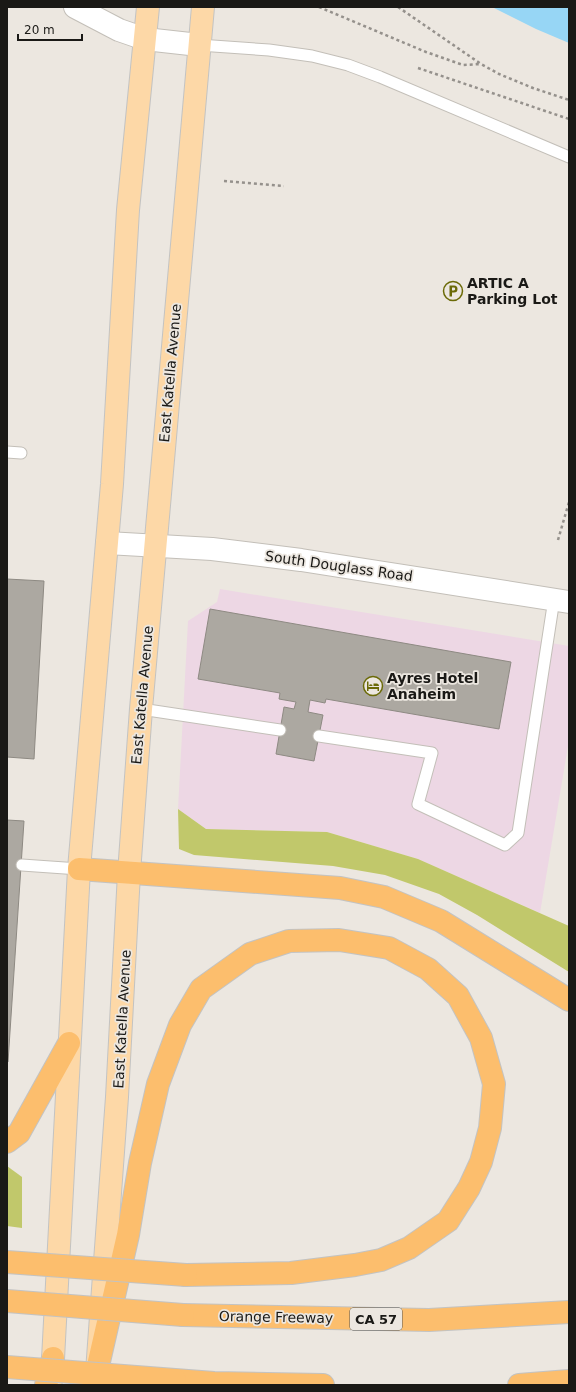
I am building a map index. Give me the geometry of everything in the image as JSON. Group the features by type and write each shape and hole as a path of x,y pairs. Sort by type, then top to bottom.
{"highway":[{"path":"79,869 340,888 384,897 441,921 569,1000"},
{"path":"7,1262 186,1275 291,1273 355,1265 381,1260 409,1248 448,1221 469,1188 481,1162 490,1128 494,1084 481,1038 458,996 428,969 389,948 339,940 289,941 250,954 202,989 180,1025 158,1084 140,1163 128,1235 97,1375"},
{"path":"7,1142 19,1133 69,1043"},
{"name":"Orange Freeway","path":"7,1301 183,1315 429,1320 569,1312"},
{"path":"46,1385 53,1358"},
{"path":"7,1367 214,1383 323,1385"},
{"path":"519,1385 569,1381"}],"main road":[{"path":"51,1385 79,869 113,471 128,210 148,7"},
{"name":"East Katella Avenue","path":"97,1375 117,1097 129,873 141,708 202,7"}],"street":[{"path":"74,7 119,30 145,39 199,45"},
{"name":"South Douglass Road","path":"107,543 212,549 300,560 561,600"}],"lane":[{"path":"199,45 269,50 312,56 348,64 569,157"},
{"path":"7,452 21,453"},
{"path":"319,736 432,753 418,804 505,845 518,833 561,600"},
{"path":"141,708 280,730"},
{"path":"22,865 79,869"}],"path":[{"path":"319,7 426,52 463,64 481,64"},
{"path":"398,7 481,64 499,74 569,100"},
{"path":"418,68 569,119"},
{"path":"224,181 284,186"},
{"path":"558,540 569,502"}],"shaded area":[{"path":"220,589 569,646 569,740 540,913 418,859 327,832 206,829 178,809 188,621 217,602"}],"green space":[{"path":"178,809 206,829 327,832 418,859 569,926 569,972 477,915 439,894 385,875 333,866 194,855 179,849"},
{"path":"7,1166 22,1177 22,1228 7,1226"}],"water":[{"path":"492,7 569,7 569,43 536,29"}],"building":[{"path":"7,579 44,581 34,759 7,757"},
{"name":"Ayres Hotel Anaheim","path":"210,609 511,662 499,729 326,699 325,703 310,700 308,712 323,715 314,761 276,754 284,707 294,709 296,702 279,699 280,693 198,679"},
{"path":"7,820 24,821 7,1063"}],"place":[{"name":"ARTIC A Parking Lot","path":"453,291"},
{"name":"Ayres Hotel Anaheim","path":"373,686"}]}
